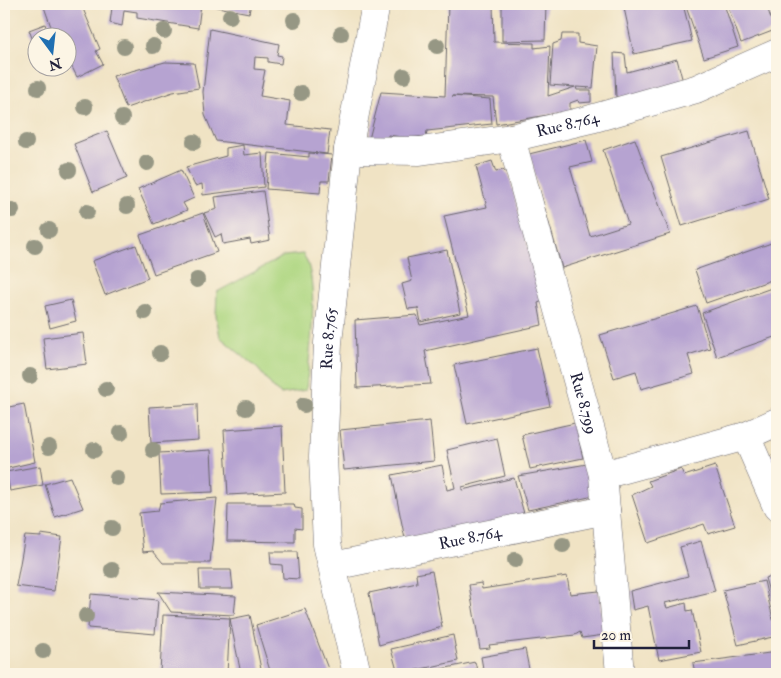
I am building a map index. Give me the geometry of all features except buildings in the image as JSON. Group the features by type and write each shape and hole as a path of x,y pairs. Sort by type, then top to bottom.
{"street":[{"name":"Rue 8.765","path":"357,674 326,536 323,456 328,343 348,150 376,4"},
{"name":"Rue 8.764","path":"348,150 420,151 511,138 591,119 696,89 777,53"},
{"name":"Rue 8.799","path":"511,138 603,476 620,674"},
{"path":"603,476 746,436 777,422"},
{"path":"746,436 777,507"},
{"name":"Rue 8.764","path":"333,566 606,510"}],"green space":[{"path":"303,254 308,266 313,300 306,390 281,394 275,390 258,369 220,337 216,315 217,292 284,256"}]}
